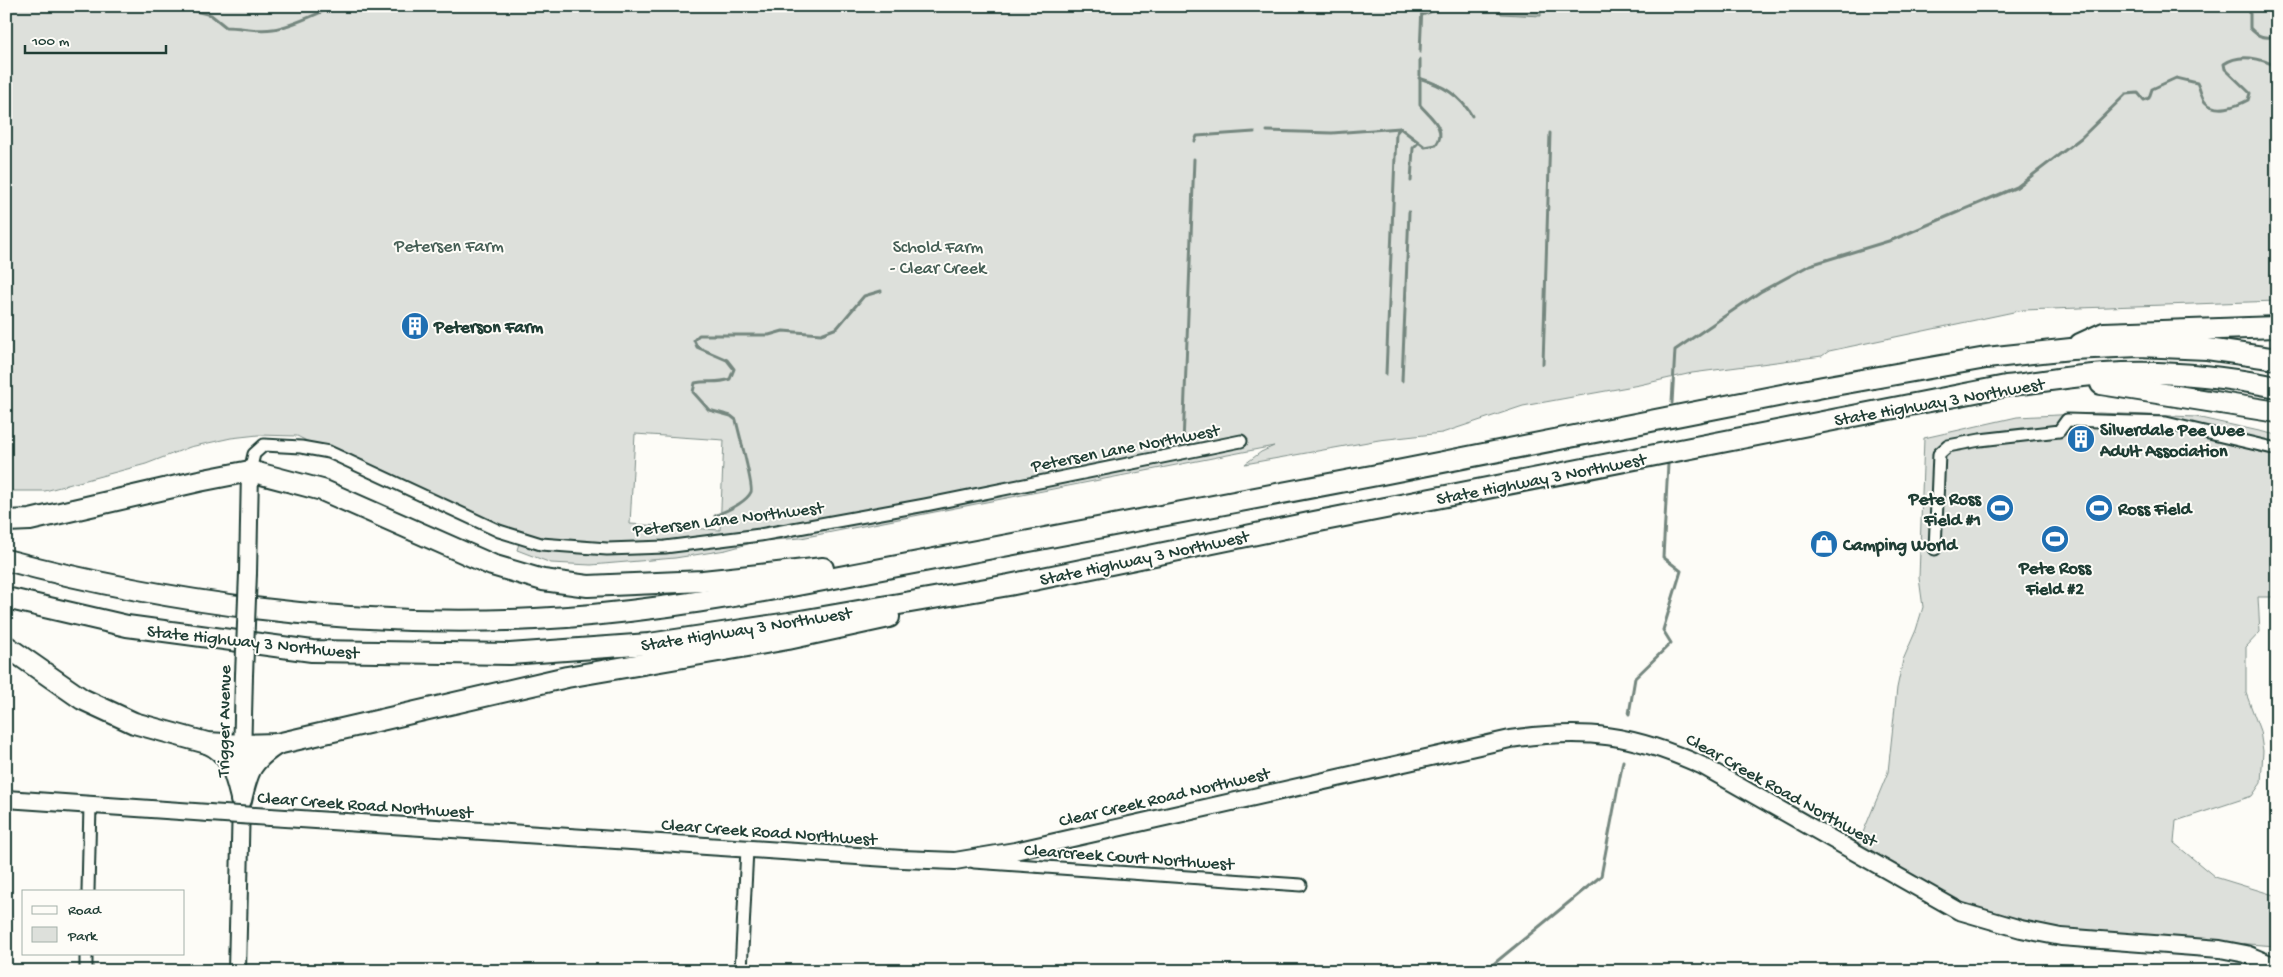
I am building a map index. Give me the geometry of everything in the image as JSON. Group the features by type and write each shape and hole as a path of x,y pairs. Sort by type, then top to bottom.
{"highway":[{"path":"2072,348 2104,333 2277,327"},
{"name":"State Highway 3 Northwest","path":"6,560 108,585 226,606 365,618 485,620 607,613 722,598 1377,475 1823,387 1986,358 2072,348 2176,346 2238,352 2277,359"},
{"name":"State Highway 3 Northwest","path":"6,598 127,626 263,646 362,653 473,655 556,652 649,644 789,623 1009,585 1314,522 1996,388 2105,374 2147,373 2209,376 2277,387"},
{"path":"2057,380 2128,387 2277,416"},
{"path":"2253,410 2277,412"},
{"path":"6,521 30,520 199,480 250,471 322,490 505,569 574,585 604,586 703,581 949,555"},
{"path":"6,646 82,699 134,723 207,743 277,744 567,677 788,639 862,624 1009,585"},
{"path":"207,743 223,753 228,760 241,800"},
{"path":"241,800 251,765 260,755 277,744"}],"main road":[{"name":"Trigger Avenue","path":"237,971 250,471"},
{"name":"Clear Creek Road Northwest","path":"6,799 747,850 954,861 1015,851 1502,741 1538,735 1585,733 1633,739 1667,750 1703,766 1951,908 1967,914 2061,937 2220,948 2246,954 2277,967"}],"street":[{"path":"1935,549 1939,454 1948,446 1980,440 2059,431 2067,420 2166,423 2277,449"},
{"name":"Petersen Lane Northwest","path":"250,471 254,454 264,445 274,444 310,448 329,452 500,531 541,544 569,548 625,549 673,546 760,535 925,505 1241,441"},
{"path":"88,890 90,806"},
{"path":"741,971 747,850"},
{"name":"Clearcreek Court Northwest","path":"954,861 1301,885"},
{"path":"86,954 86,971"}],"green space":[{"name":"Schold Farm - Clear Creek","path":"6,6 2277,6 2277,301 2023,310 1829,351 1822,356 1692,373 1639,385 1523,406 1442,433 1379,440 1245,464 1261,452 1274,446 801,538 759,541 726,550 675,558 591,565 551,563 517,550 520,540 375,475 297,436 258,435 231,438 190,447 146,464 45,491 6,491","holes":["635,434 724,440 720,530 630,524"]},
{"path":"2099,413 2196,417 2277,435 2277,597 2258,597 2260,632 2246,647 2246,693 2260,731 2263,751 2261,783 2252,796 2176,821 2174,843 2215,877 2277,896 2277,946 2233,943 2220,949 2061,937 1981,918 1848,847 1862,835 1888,772 1897,688 1903,660 1916,630 1923,607 1919,578 1924,438 2017,417"}],"shaded area":[{"path":"1501,6 1541,6 1541,16 1501,14"}],"waterway":[{"path":"175,6 211,15 226,27 261,30 288,26 336,6"},
{"path":"1420,52 1422,6"},
{"path":"1422,15 1445,6"},
{"path":"2250,6 2250,28 2262,36 2277,36"},
{"path":"1672,403 1675,350 1760,292 1810,265 1892,240 2017,187 2081,138 2126,94 2138,93 2144,100 2149,98 2152,89 2176,78 2197,83 2205,102 2215,108 2226,108 2248,100 2250,93 2225,69 2224,64 2236,59 2250,58 2258,59 2277,67"},
{"path":"1267,131 1332,133 1400,128 1425,147 1436,145 1440,134 1439,128 1420,105 1420,59"},
{"path":"1419,78 1450,92 1462,102 1472,116"},
{"path":"1386,374 1396,133 1400,128"},
{"path":"1195,141 1197,136 1254,132"},
{"path":"1543,364 1550,133"},
{"path":"1411,181 1413,148 1418,143"},
{"path":"1183,444 1194,159"},
{"path":"1402,381 1409,212"},
{"path":"715,516 745,500 751,492 751,488 736,420 731,416 709,410 693,392 695,383 730,379 734,369 727,360 697,347 694,340 699,335 769,335 783,331 821,334 837,328 864,296 881,291"},
{"path":"1629,714 1635,678 1671,643 1663,630 1681,571 1663,557 1668,464"},
{"path":"1485,971 1601,876 1623,761"}],"place":[{"name":"Peterson Farm","path":"415,326"},
{"name":"Silverdale Pee Wee Adult Association","path":"2081,439"},
{"name":"Pete Ross Field #1","path":"2000,508"},
{"name":"Ross Field","path":"2099,508"},
{"name":"Pete Ross Field #2","path":"2055,539"},
{"name":"Camping World","path":"1824,544"}],"park label":[{"name":"Petersen Farm","path":"449,245"}]}
